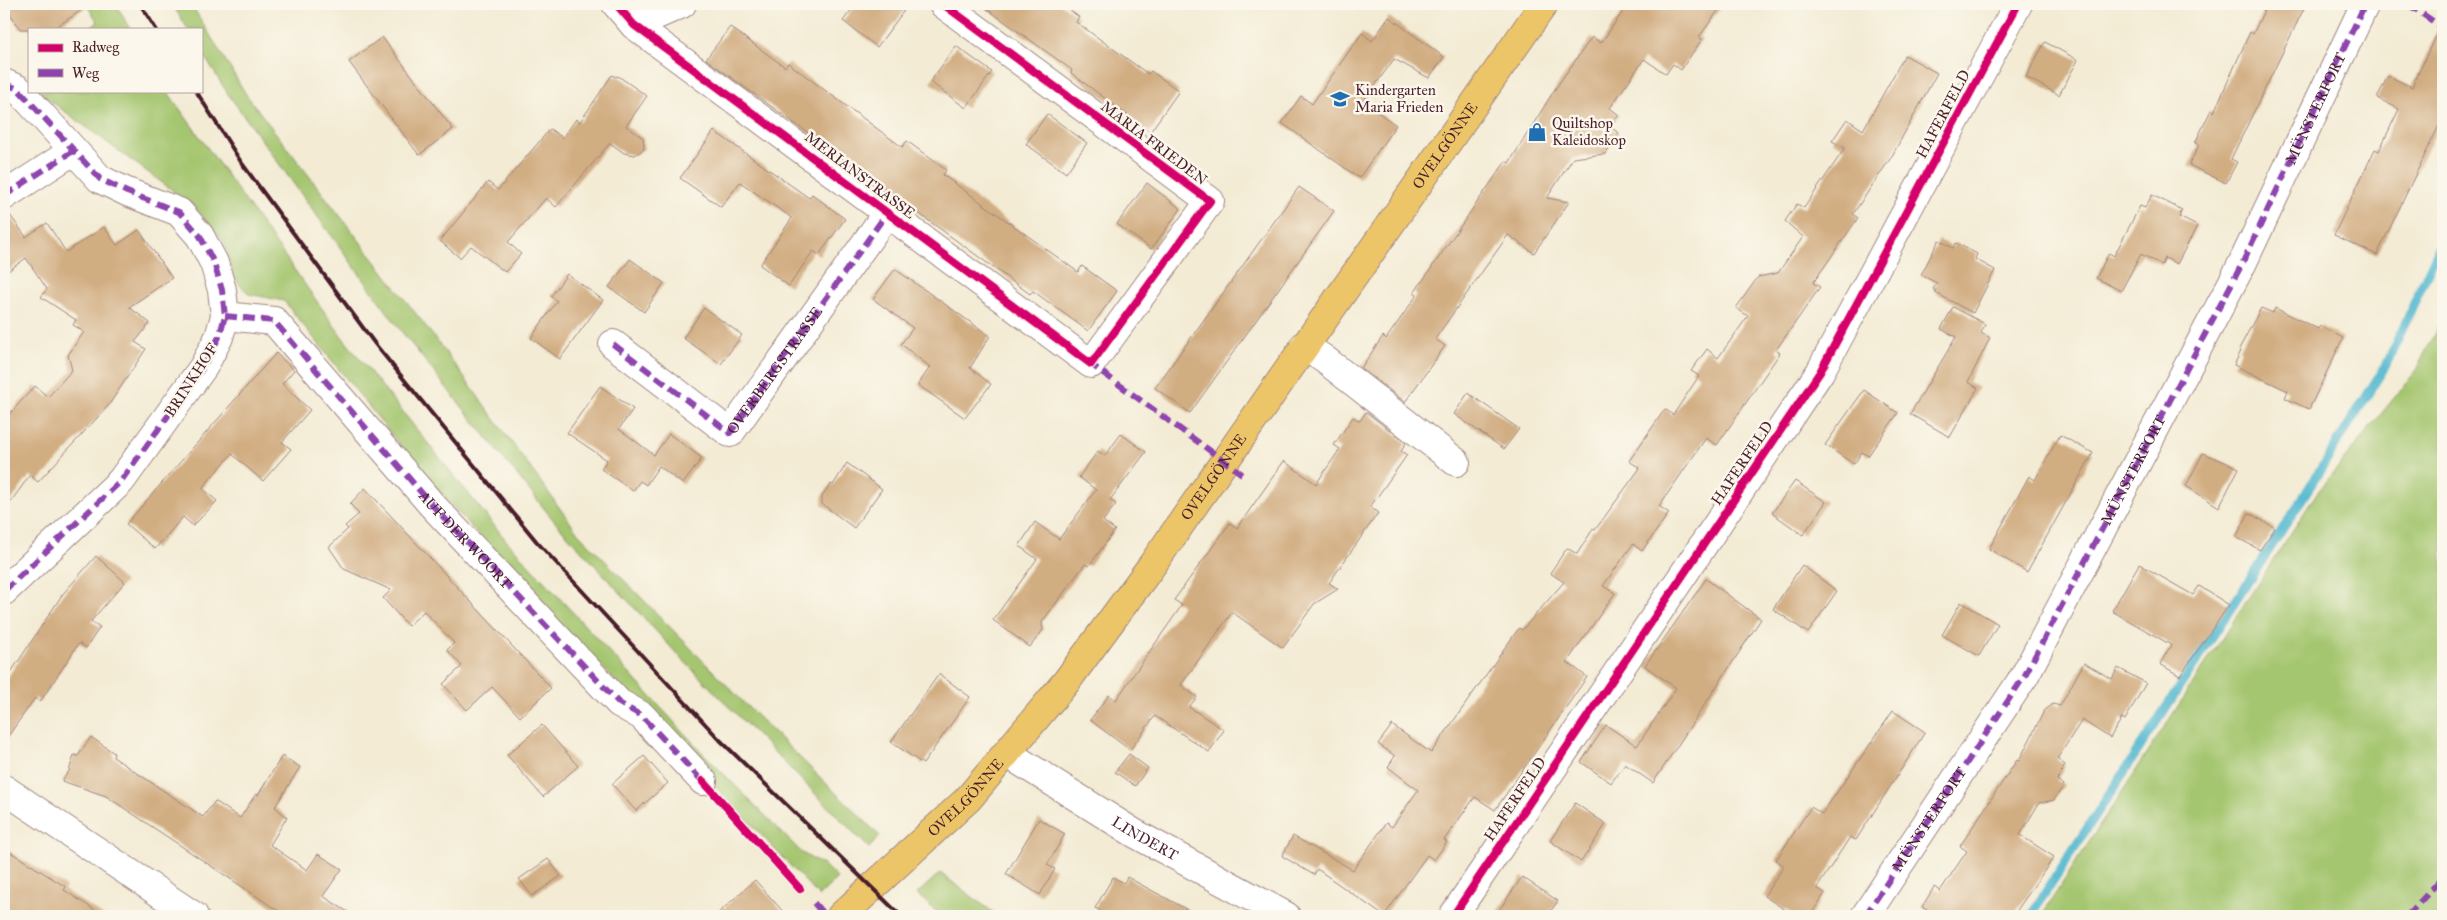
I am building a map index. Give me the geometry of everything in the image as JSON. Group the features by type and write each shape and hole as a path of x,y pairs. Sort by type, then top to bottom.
{"main road":[{"name":"OVELGÖNNE","path":"841,916 968,799 1008,754 1066,682 1150,568 1544,4"}],"street":[{"name":"MERIANSTRASSE","path":"616,4 634,26 1091,364"},
{"path":"634,26 682,4"},
{"name":"MARIA FRIEDEN","path":"943,4 1210,201 1091,364"},
{"name":"HAFERFELD","path":"1453,916 1820,372 2018,4"},
{"name":"MÜNSTERFORT","path":"1865,916 2025,675 2242,264 2365,4"},
{"name":"BRINKHOF","path":"4,83 18,89 100,179 178,212 200,236 214,263 222,290 225,316 220,337 204,366 121,482 4,591"},
{"path":"4,196 73,151"},
{"name":"OVERBERGSTRASSE","path":"613,344 730,433 887,213"},
{"name":"AUF DER WOORT","path":"225,316 274,321 432,505 618,703 642,716 703,781"},
{"path":"1304,346 1324,358 1456,462"},
{"name":"LINDERT","path":"1008,754 1134,833 1286,916"},
{"path":"4,788 194,916"}],"green space":[{"path":"86,4 116,4 129,28 89,28 98,22"},
{"path":"172,4 191,4 247,96 441,346 578,533 748,707 880,836 869,848 680,657 555,522 405,336 228,94 202,53 202,28 187,28"},
{"path":"38,92 168,92 343,338 505,539 698,748 802,853 826,867 837,878 819,896 485,543 416,465 284,301 249,294 234,279 225,243 194,206"},
{"path":"2443,316 2443,916 2041,916 2317,493 2416,371"},
{"path":"940,873 998,916 941,916 917,894"}],"building":[{"path":"4,4 91,4 55,28 20,29"},
{"path":"856,4 909,4 877,47 843,21"},
{"path":"980,4 1061,4 1079,17 1076,22 1148,74 1151,71 1179,91 1150,132 1071,73 1072,70"},
{"path":"1628,4 1723,4 1699,37 1702,39 1681,70 1673,64 1666,74 1644,59 1610,108 1619,115 1610,127 1619,133 1605,154 1573,158 1547,198 1569,202 1534,253 1508,235 1435,339 1445,346 1405,402 1361,368 1383,336 1386,339 1417,295 1414,293 1506,161 1509,163 1557,86 1592,37 1601,43"},
{"path":"2267,4 2306,4 2231,159 2237,162 2226,183 2189,165 2199,145 2195,143 2211,110 2214,112 2250,32 2253,34"},
{"name":"Kindergarten Maria Frieden","path":"1389,17 1444,57 1429,78 1394,59 1363,102 1396,125 1359,178 1282,123 1301,96 1312,104 1362,33 1372,41"},
{"path":"2443,19 2443,117 2377,255 2334,235 2375,149 2379,151 2399,109 2377,98 2388,76 2412,87"},
{"path":"730,27 785,67 788,63 902,147 907,141 946,170 943,175 1078,272 1082,266 1117,291 1088,331 1033,291 1030,294 706,59"},
{"path":"382,37 453,129 419,155 349,62"},
{"path":"2045,42 2078,60 2059,95 2026,77"},
{"path":"956,46 992,72 966,108 930,82"},
{"path":"1905,55 1937,73 1892,156 1853,214 1858,218 1813,283 1820,287 1776,350 1780,353 1717,445 1706,438 1659,506 1669,513 1642,551 1633,544 1603,586 1615,593 1567,662 1587,677 1495,810 1475,797 1444,840 1447,842 1434,860 1427,855 1384,916 1317,869 1314,875 1282,856 1293,836 1353,870 1386,823 1392,827 1418,790 1388,767 1395,756 1378,744 1392,725 1431,753 1519,628 1522,630 1564,582 1550,573 1567,548 1577,554 1593,529 1595,530 1640,468 1629,461 1665,409 1673,415 1699,376 1691,371 1707,349 1718,358 1748,316 1736,308 1758,277 1778,273 1803,237 1785,221 1797,204 1804,208 1845,148 1832,141 1847,119 1863,130"},
{"path":"612,75 618,76 647,96 626,126 643,138 644,149 635,155 624,153 610,143 556,207 546,198 508,242 521,254 505,272 471,246 460,258 440,241 488,182 498,190 550,129 563,138 576,119 580,122"},
{"path":"1047,114 1087,143 1066,173 1026,144"},
{"path":"714,131 809,198 812,194 845,219 819,255 813,251 789,286 760,265 792,218 740,182 721,207 680,178"},
{"path":"1147,183 1181,209 1151,249 1117,224"},
{"path":"1299,187 1334,211 1190,413 1155,388"},
{"path":"2152,195 2182,210 2179,217 2197,226 2177,264 2165,258 2162,265 2141,254 2121,291 2096,278 2109,253 2114,256 2140,206 2145,208"},
{"path":"4,211 7,211 26,237 47,223 66,252 104,227 117,245 139,230 172,278 129,307 150,323 135,342 146,349 108,406 38,482 30,475 4,511 4,420 35,386 48,397 72,370 68,355 84,332 73,325 76,320 41,297 47,289 26,258 4,274"},
{"path":"1939,240 1953,248 1956,243 1977,254 1975,259 1995,270 1973,313 1936,293 1933,289 1937,283 1921,275"},
{"path":"630,259 664,283 644,312 609,287"},
{"path":"895,269 990,336 970,368 991,384 965,418 918,385 930,367 901,344 913,328 873,299"},
{"path":"567,274 603,300 560,359 531,338 557,301 551,296"},
{"path":"1953,307 1985,324 1981,333 1990,338 1968,382 1978,388 1950,437 1910,414 1956,337 1941,329"},
{"path":"704,308 742,335 721,364 683,338"},
{"path":"2261,308 2273,313 2275,308 2318,329 2320,326 2343,338 2309,409 2285,398 2288,391 2234,365 2241,351 2239,349"},
{"path":"276,353 294,370 282,384 310,410 282,442 291,449 263,481 232,454 202,488 217,501 193,526 183,517 155,549 126,524"},
{"path":"600,386 633,409 619,429 654,455 669,434 702,458 683,484 659,466 646,485 640,481 633,491 601,469 607,460 567,433"},
{"path":"1864,390 1898,413 1868,456 1862,452 1854,464 1825,445"},
{"path":"1468,393 1519,429 1504,449 1454,414"},
{"path":"1366,412 1406,443 1401,451 1407,455 1370,507 1378,513 1329,583 1338,589 1314,604 1283,648 1232,612 1181,685 1197,697 1189,707 1224,730 1209,752 1155,716 1130,750 1090,720 1109,695 1116,700 1182,605 1174,600 1230,523 1237,528 1284,461 1316,484 1340,449 1334,445 1353,417 1360,421"},
{"path":"1121,434 1146,452 1110,500 1116,504 1103,521 1115,530 1089,566 1085,564 1042,622 1043,630 1030,647 993,620 1037,559 1019,546 1035,522 1059,539 1096,490 1079,477 1098,451 1105,456"},
{"path":"2060,435 2093,453 2027,572 1989,549 2029,476 2035,480"},
{"path":"2203,453 2239,468 2219,507 2186,486"},
{"path":"847,463 882,489 854,528 822,504 822,496 831,484 833,485"},
{"path":"1795,481 1826,502 1803,535 1772,513"},
{"path":"365,488 551,688 520,717 492,687 467,710 443,684 462,666 447,650 454,643 424,611 408,626 383,598 391,590 344,569 329,547 348,529 345,526 359,514 350,504"},
{"path":"2249,513 2275,528 2260,550 2236,537"},
{"path":"96,556 125,582 91,621 100,627 86,648 79,643 40,702 35,698 4,742 4,683 62,595"},
{"path":"2139,564 2193,595 2199,586 2229,605 2180,676 2160,664 2171,645 2112,611"},
{"path":"1802,565 1837,591 1808,633 1773,609"},
{"path":"1706,579 1761,619 1653,783 1625,764 1611,783 1581,762 1606,725 1637,746 1676,688 1645,666"},
{"path":"1961,602 1998,624 1979,656 1942,635"},
{"path":"2084,663 2112,679 2118,668 2146,683 2125,720 2122,718 2110,738 2082,720 2057,759 2065,765 2057,780 2064,785 2054,800 2039,803 2020,835 2054,857 2013,916 1936,916 1922,907 1934,887 1940,891 1967,851 1960,846 2017,760 2019,761 2044,711 2053,704 2060,706"},
{"path":"939,674 970,697 923,764 891,742"},
{"path":"1893,711 1925,732 1856,840 1850,837 1817,888 1825,893 1810,916 1795,916 1764,896 1784,866 1776,860 1811,807 1822,814"},
{"path":"542,725 578,766 543,797 507,755"},
{"path":"91,737 114,753 113,757 203,817 215,801 240,818 256,794 258,795 282,756 300,767 275,807 287,817 270,845 307,870 318,854 342,869 323,896 354,916 286,916 106,796 62,781 69,771 74,755 78,756"},
{"path":"1129,754 1148,768 1135,786 1115,772"},
{"path":"644,756 668,783 636,811 612,784"},
{"path":"1575,803 1606,824 1581,862 1550,841"},
{"path":"1039,819 1065,834 1047,865 1055,869 1040,895 1006,874"},
{"path":"4,848 66,887 64,890 104,916 4,916"},
{"path":"548,859 561,876 532,896 519,879"},
{"path":"1113,877 1124,883 1127,877 1199,916 1111,916 1095,908"},
{"path":"1522,877 1558,901 1547,916 1495,916"},
{"path":"755,880 787,916 715,916"}],"waterway":[{"path":"2030,916 2297,507 2386,365 2443,239"}],"railway":[{"path":"140,4 155,28"},
{"path":"197,92 241,162 375,344 537,542 720,740 901,916"}],"marked path":[{"path":"1865,916 2025,675 2242,264 2365,4"},
{"path":"2408,4 2443,28"},
{"path":"4,83 18,89 100,179 127,192 179,212 200,236 214,263 222,290 225,316 219,337 204,366 121,481 4,591"},
{"path":"4,196 73,151"},
{"path":"613,344 730,433 887,213"},
{"path":"225,316 274,321 432,505 619,703 642,716 704,783"},
{"path":"1088,362 1242,474"},
{"path":"2407,916 2443,877"},
{"path":"814,903 825,916"}],"cycle path":[{"path":"616,4 634,25 1091,364 1210,201 943,4"},
{"path":"1453,916 1820,372 2018,4"},
{"path":"703,781 800,889"}],"place":[{"name":"Kindergarten Maria Frieden","path":"1340,99"},
{"name":"Quiltshop Kaleidoskop","path":"1537,132"}]}
